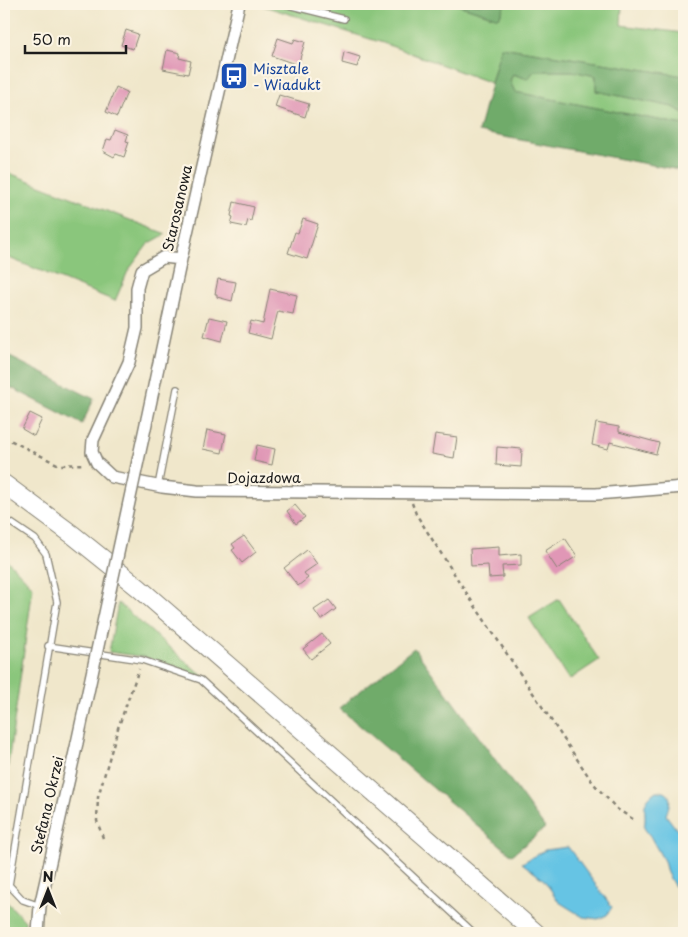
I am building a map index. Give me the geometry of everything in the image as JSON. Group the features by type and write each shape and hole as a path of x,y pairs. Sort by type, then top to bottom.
{"main road":[{"path":"4,484 74,535 140,588 536,933"}],"street":[{"name":"Starosanowa","path":"77,743 181,259 239,4"},
{"path":"97,463 92,452 92,440 110,406 129,362 137,328 137,288 142,270 164,257 181,259"},
{"name":"Dojazdowa","path":"97,463 112,477 197,491 596,494 684,487"},
{"name":"Stefana Okrzei","path":"38,933 40,906 77,743"}],"lane":[{"path":"284,4 344,19"},
{"path":"158,486 177,389"},
{"path":"4,518 35,540 46,554 57,602 48,646 9,885 23,900 40,906"},
{"path":"48,646 142,660 201,680 474,933"}],"path":[{"path":"4,437 59,465 97,463"},
{"path":"408,492 416,514 593,783 617,809 636,820"},
{"path":"103,838 97,821 98,797 118,728 142,660"}],"green space":[{"path":"257,4 455,4 499,18 505,4 622,4 621,25 683,33 684,30 684,76 501,47 491,83 383,43"},
{"path":"455,4 505,4 499,18"},
{"path":"501,47 684,76 684,113 673,107 596,91 596,76 572,71 534,71 528,79 513,74 510,81 515,92 684,125 684,171 478,132"},
{"path":"534,71 572,71 596,76 596,91 673,107 684,113 684,125 515,92 510,81 513,74 527,79"},
{"path":"4,132 7,136 4,171"},
{"path":"4,171 166,234 148,244 128,271 115,301 4,256"},
{"path":"4,354 94,399 82,424 4,384"},
{"path":"4,557 33,587 4,793"},
{"path":"559,599 599,660 569,680 529,618"},
{"path":"118,603 204,677 145,657 109,652"},
{"path":"414,648 545,828 512,855 339,708"},
{"path":"4,899 25,921 24,933 4,933"}],"water":[{"path":"656,791 669,795 670,802 666,815 677,830 684,830 684,900 667,873 664,861 644,828 645,804"},
{"path":"568,847 612,907 607,915 598,919 583,917 559,902 544,880 522,863 545,850"}],"building":[{"path":"126,30 138,34 133,49 121,45"},
{"path":"278,38 293,43 295,39 305,42 298,65 272,56"},
{"path":"167,50 180,53 179,58 191,61 188,74 163,69"},
{"path":"344,52 360,57 357,67 342,63"},
{"path":"116,87 127,92 117,117 106,112"},
{"path":"279,95 309,104 305,117 275,107"},
{"path":"115,130 128,135 126,141 129,142 124,157 116,154 114,157 103,151 107,139 111,140"},
{"path":"234,202 254,207 251,221 248,220 246,227 231,224"},
{"path":"303,219 318,224 307,259 288,253 295,232 298,233"},
{"path":"218,279 236,282 232,301 217,297 217,294 215,294"},
{"path":"270,289 297,295 293,314 278,311 271,339 248,333 251,321 263,324"},
{"path":"209,317 227,321 222,341 204,336"},
{"path":"30,413 42,419 34,436 22,429"},
{"path":"596,423 619,427 619,432 659,443 656,454 610,442 608,449 592,445"},
{"path":"207,430 226,434 222,453 203,449"},
{"path":"435,434 457,437 454,458 432,454"},
{"path":"257,445 275,449 272,465 254,461"},
{"path":"497,447 522,449 521,467 496,465"},
{"path":"295,505 305,517 296,524 287,511"},
{"path":"244,536 256,552 242,563 232,550 235,548 232,544"},
{"path":"565,538 577,556 557,569 545,551"},
{"path":"499,547 499,556 521,554 521,565 502,566 503,577 489,578 488,565 471,566 470,549"},
{"path":"307,550 317,564 304,573 308,578 298,586 284,568"},
{"path":"329,600 336,609 321,620 314,610"},
{"path":"322,634 330,644 311,659 303,649"}],"place":[{"name":"Misztale - Wiadukt","path":"234,76"}]}
